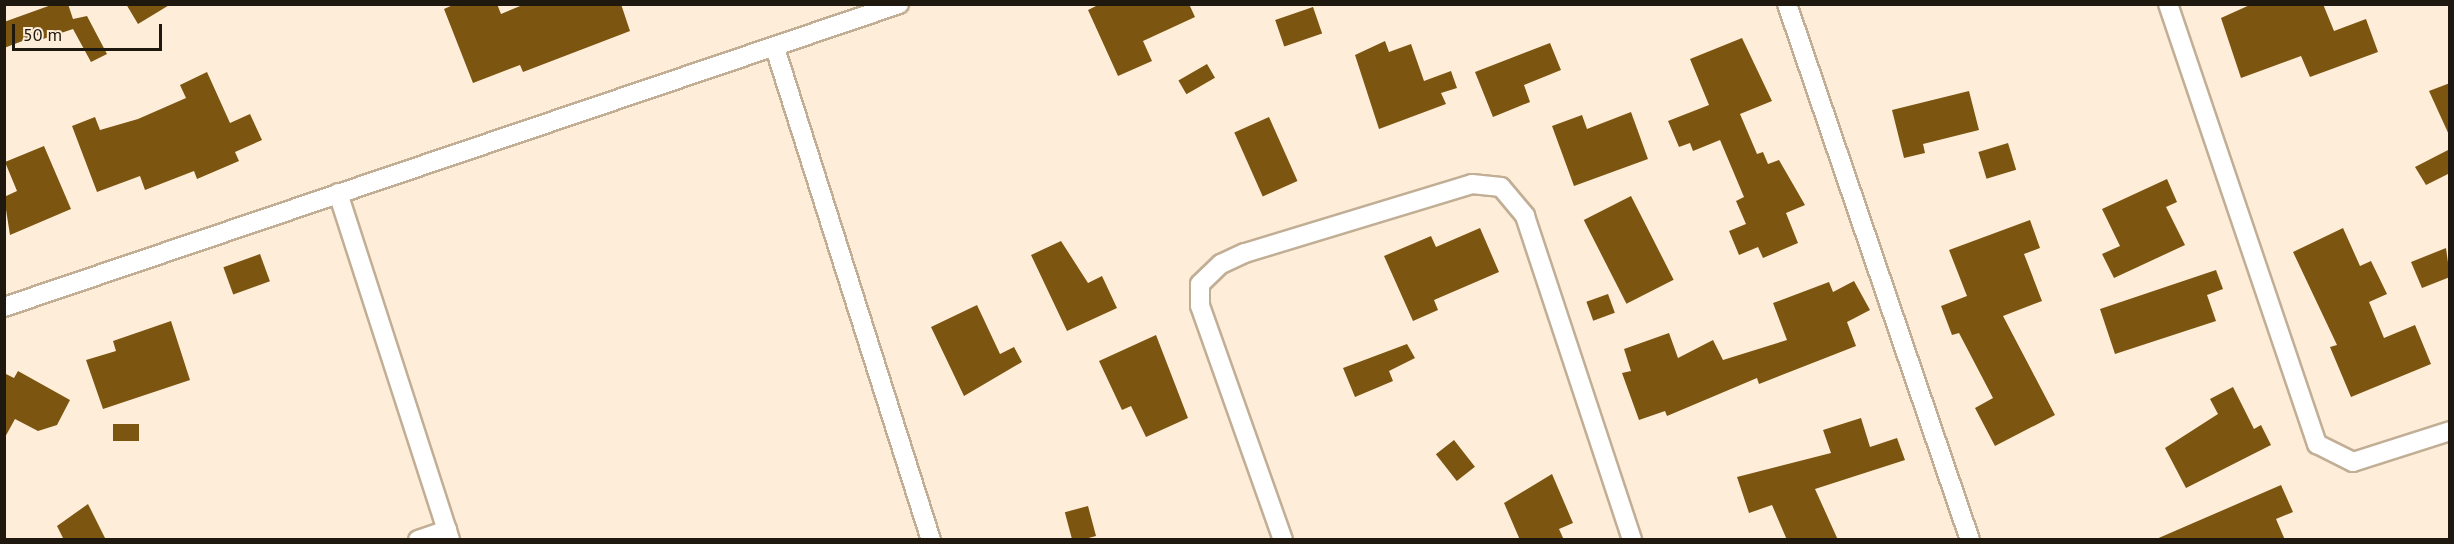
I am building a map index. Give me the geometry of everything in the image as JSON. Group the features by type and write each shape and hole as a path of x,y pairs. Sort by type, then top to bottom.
{"street":[{"path":"4,307 775,48 899,4"},
{"path":"1787,4 1970,540"},
{"path":"2168,4 2317,444 2353,462 2450,431"},
{"path":"775,48 931,540"},
{"path":"1283,540 1200,306 1200,284 1221,264 1245,252 1472,184 1501,187 1525,216 1632,540"},
{"path":"338,193 449,535 418,540"}],"building":[{"path":"54,4 68,4 73,19 87,16 107,54 91,62 73,29 43,39 41,34 4,48 4,22"},
{"path":"126,4 171,4 138,24"},
{"path":"455,4 497,4 501,14 525,4 621,4 630,31 523,72 520,65 473,83 444,9"},
{"path":"1100,4 1189,4 1195,17 1143,41 1152,61 1118,76 1088,10"},
{"path":"2252,4 2323,4 2334,31 2366,19 2378,52 2310,77 2301,56 2241,78 2221,18"},
{"path":"1313,7 1322,33 1284,46 1275,20"},
{"path":"1742,38 1772,101 1740,114 1757,154 1763,152 1768,164 1779,160 1805,205 1786,213 1798,243 1763,258 1758,247 1739,255 1729,231 1746,224 1736,201 1744,197 1720,140 1693,151 1690,143 1679,147 1668,121 1709,105 1690,59"},
{"path":"1385,41 1389,52 1411,44 1424,81 1451,71 1457,88 1441,93 1446,104 1379,129 1355,55"},
{"path":"1550,43 1561,70 1524,85 1530,102 1493,117 1475,72"},
{"path":"1207,64 1215,78 1186,94 1178,80"},
{"path":"207,72 230,123 250,114 262,140 235,152 239,161 197,179 194,171 145,190 140,176 97,192 72,126 95,117 100,130 138,119 186,98 180,85"},
{"path":"2450,83 2450,137 2429,91"},
{"path":"1969,91 1979,130 1923,144 1925,153 1904,158 1892,110"},
{"path":"1631,112 1648,159 1574,186 1552,126 1582,115 1587,129"},
{"path":"1269,117 1297,181 1263,196 1234,132"},
{"path":"2008,143 2016,170 1987,179 1978,152"},
{"path":"44,146 71,209 10,235 4,197 17,191 5,162"},
{"path":"2450,149 2450,173 2426,185 2415,167"},
{"path":"2167,179 2177,202 2166,207 2185,245 2114,278 2102,254 2120,246 2102,209"},
{"path":"1631,196 1674,280 1626,304 1584,220"},
{"path":"2030,220 2040,248 2024,254 2042,301 2003,316 2055,415 1995,446 1975,408 1993,398 1959,333 1952,335 1941,306 1967,296 1949,250"},
{"path":"1480,228 1499,272 1434,300 1438,310 1413,321 1384,256 1431,236 1436,247"},
{"path":"2343,228 2360,266 2371,261 2387,294 2369,302 2384,338 2415,325 2431,364 2351,397 2330,347 2337,345 2293,252"},
{"path":"1061,241 1088,283 1102,276 1117,308 1067,331 1031,255"},
{"path":"2446,248 2450,277 2422,288 2411,262"},
{"path":"260,254 270,281 233,295 223,267"},
{"path":"2216,270 2223,289 2207,295 2216,321 2115,354 2100,309"},
{"path":"1854,281 1870,310 1847,322 1856,346 1759,384 1757,378 1667,416 1665,411 1639,420 1622,373 1631,371 1624,349 1669,333 1678,358 1713,340 1723,360 1787,340 1773,303 1829,282 1833,292"},
{"path":"1608,294 1615,313 1593,321 1586,302"},
{"path":"977,305 1000,354 1014,347 1022,362 964,396 931,327"},
{"path":"171,321 190,380 103,409 86,360 116,351 113,341"},
{"path":"1156,335 1188,418 1146,437 1131,406 1122,410 1099,361"},
{"path":"1407,344 1415,358 1389,371 1393,381 1355,397 1343,368"},
{"path":"18,371 70,400 57,425 38,431 15,419 4,439 4,373 14,378"},
{"path":"2233,387 2254,429 2261,425 2271,445 2186,488 2165,448 2218,414 2210,399"},
{"path":"1861,418 1870,447 1897,438 1905,460 1815,489 1838,540 1787,540 1772,505 1749,513 1737,477 1831,453 1823,430"},
{"path":"113,424 139,424 139,441 113,441"},
{"path":"1454,440 1475,467 1457,481 1436,454"},
{"path":"1552,474 1573,523 1559,529 1564,540 1520,540 1504,503"},
{"path":"2281,485 2293,512 2276,519 2285,540 2154,540"},
{"path":"88,504 106,540 64,540 57,526"},
{"path":"1088,506 1096,536 1072,540 1065,512"}]}
